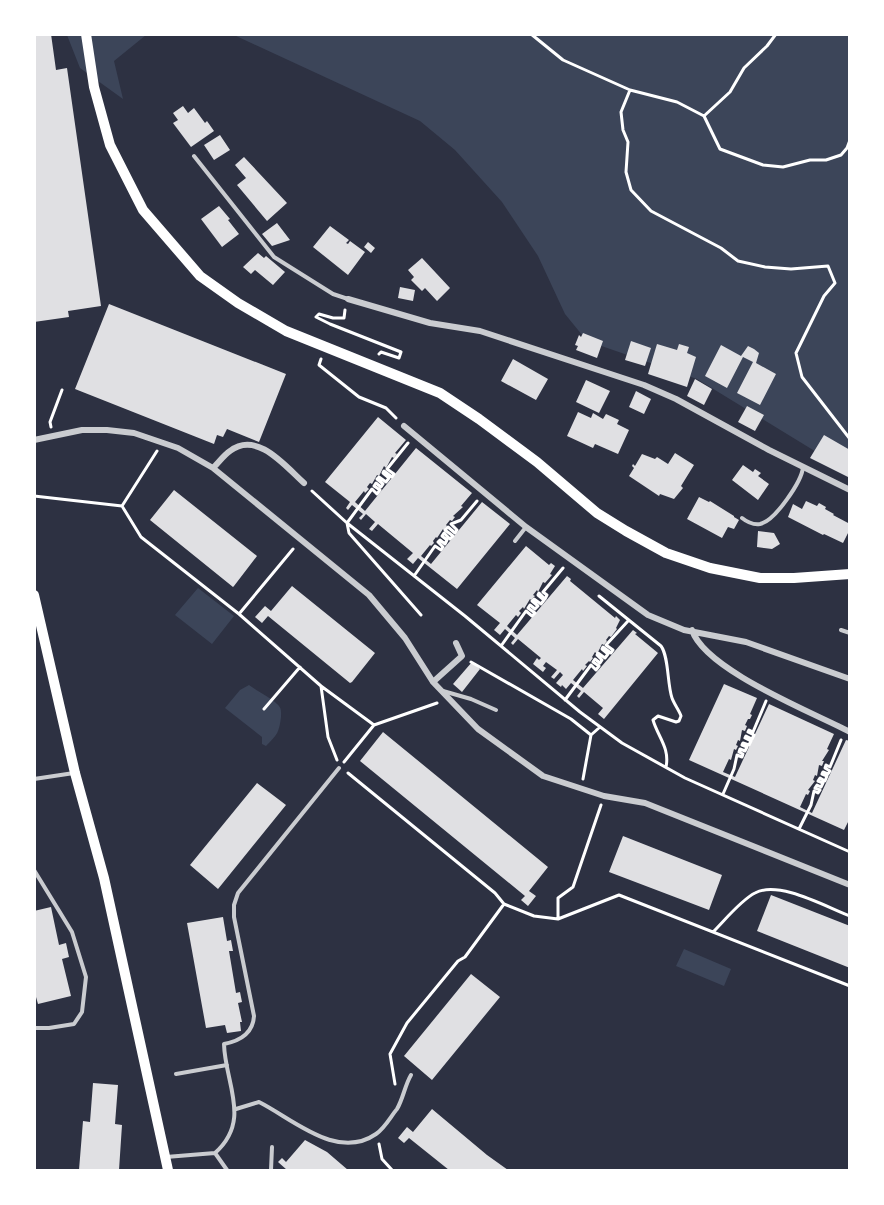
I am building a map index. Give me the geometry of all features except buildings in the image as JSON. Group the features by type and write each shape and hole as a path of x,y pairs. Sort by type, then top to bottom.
{"main road":[{"path":"86,34 94,87 110,145 143,210 200,276 238,303 286,331 440,393 537,462 597,513 666,553 710,568 760,578 849,574"},
{"path":"34,595 75,773 104,878 168,1170"}],"street":[{"path":"348,299 430,323 480,331 644,385 849,490"},
{"path":"404,426 526,527 648,615 684,630 746,642 849,679"},
{"path":"34,440 82,429 107,429 134,433 178,448 213,468 369,595 405,638 441,691 478,729 543,776 604,796 645,803 849,885"},
{"path":"213,468 230,450 246,445 255,446 264,448 304,483"},
{"path":"692,630 695,639 709,654 769,694 848,731"},
{"path":"433,682 462,656 456,643"}],"lane":[{"path":"194,156 274,257 333,294 348,299"},
{"path":"742,519 755,524 769,519 781,507 799,480 803,466"},
{"path":"515,541 526,527"},
{"path":"840,630 849,633"},
{"path":"441,691 496,710"},
{"path":"166,1156 215,1153 229,1136 236,1109 224,1044 241,1039 254,1023 234,917 235,900 250,877 339,768"},
{"path":"34,779 75,773"},
{"path":"34,870 72,932 86,977 82,1012 74,1023 49,1028 34,1028"},
{"path":"176,1074 227,1065"},
{"path":"236,1109 259,1102 322,1137 334,1142 356,1143 377,1133 399,1103 411,1075"},
{"path":"271,1170 272,1147"},
{"path":"215,1153 227,1170"}],"path":[{"path":"531,34 563,60 630,90 677,102 704,116 720,148 763,165 783,167 810,160 826,160 840,155 847,148 849,140"},
{"path":"704,116 730,92 744,68 768,46 776,34"},
{"path":"630,90 621,112 623,130 628,142 626,172 631,190 651,211 722,248 738,261 765,267 791,269 828,266 835,283 824,296 796,352 802,377 849,439"},
{"path":"348,299 344,318 319,314 316,317 401,352 399,358 381,352 377,367"},
{"path":"326,347 319,365 359,397 386,408 404,426"},
{"path":"53,434 50,422 62,390"},
{"path":"122,506 151,463 162,442"},
{"path":"408,444 387,469 394,474 392,477 384,471 383,473 389,478 386,482 379,477 377,479 383,484 381,487 376,483 374,486 380,490 377,494 372,489 347,523 349,533 421,615"},
{"path":"304,483 347,523 565,700 622,743 723,795 849,852"},
{"path":"34,496 122,506"},
{"path":"414,576 435,546 441,550 443,547 438,542 440,540 445,544 447,540 442,536 444,533 450,539 453,536 445,530 448,527 455,533 457,530 451,524 461,520 478,501"},
{"path":"122,506 141,537 239,614 321,686 374,725"},
{"path":"239,614 300,540"},
{"path":"501,646 526,611 532,616 535,613 528,608 530,605 535,609 538,606 532,602 534,599 541,604 544,600 538,595 539,593 545,599 547,596 543,592 564,567 555,561"},
{"path":"592,590 661,646 665,652 672,697 681,716 676,722 654,718 654,723 668,754 666,767"},
{"path":"565,700 591,665 596,670 599,666 593,662 595,659 600,663 602,660 597,655 598,653 605,658 608,654 602,649 603,647 610,653 613,650 606,645 629,620"},
{"path":"462,656 571,718 591,735"},
{"path":"264,709 300,667"},
{"path":"321,686 328,737 339,768 495,893 504,904 534,916 558,919 620,895 849,986"},
{"path":"723,795 737,755 742,757 740,749 745,751 747,747 742,745 743,742 749,745 751,741 745,738 746,736 752,739 754,735 748,732 749,730 753,732 769,694"},
{"path":"339,768 374,725 449,699"},
{"path":"583,789 591,735 600,727"},
{"path":"799,829 811,805 814,791 818,793 820,790 815,788 817,785 821,787 823,783 818,781 820,778 825,781 827,776 822,774 823,772 828,774 830,771 825,768 826,765 830,767 848,731"},
{"path":"558,919 558,898 573,887 604,796"},
{"path":"713,932 754,893 766,889 785,890 849,916"},
{"path":"399,1103 390,1054 407,1023 458,961 465,957 504,904"},
{"path":"377,1133 382,1159 392,1170"}],"shaded area":[{"path":"67,35 146,35 114,61 123,99 80,68"},
{"path":"234,35 849,35 849,472 697,379 587,341 565,314 538,256 502,202 455,150 420,121"},
{"path":"198,588 234,616 212,644 175,615"},
{"path":"249,685 272,699 280,709 278,730 266,746 262,744 262,737 225,708 240,690"},
{"path":"684,949 731,969 724,986 676,966"}]}
